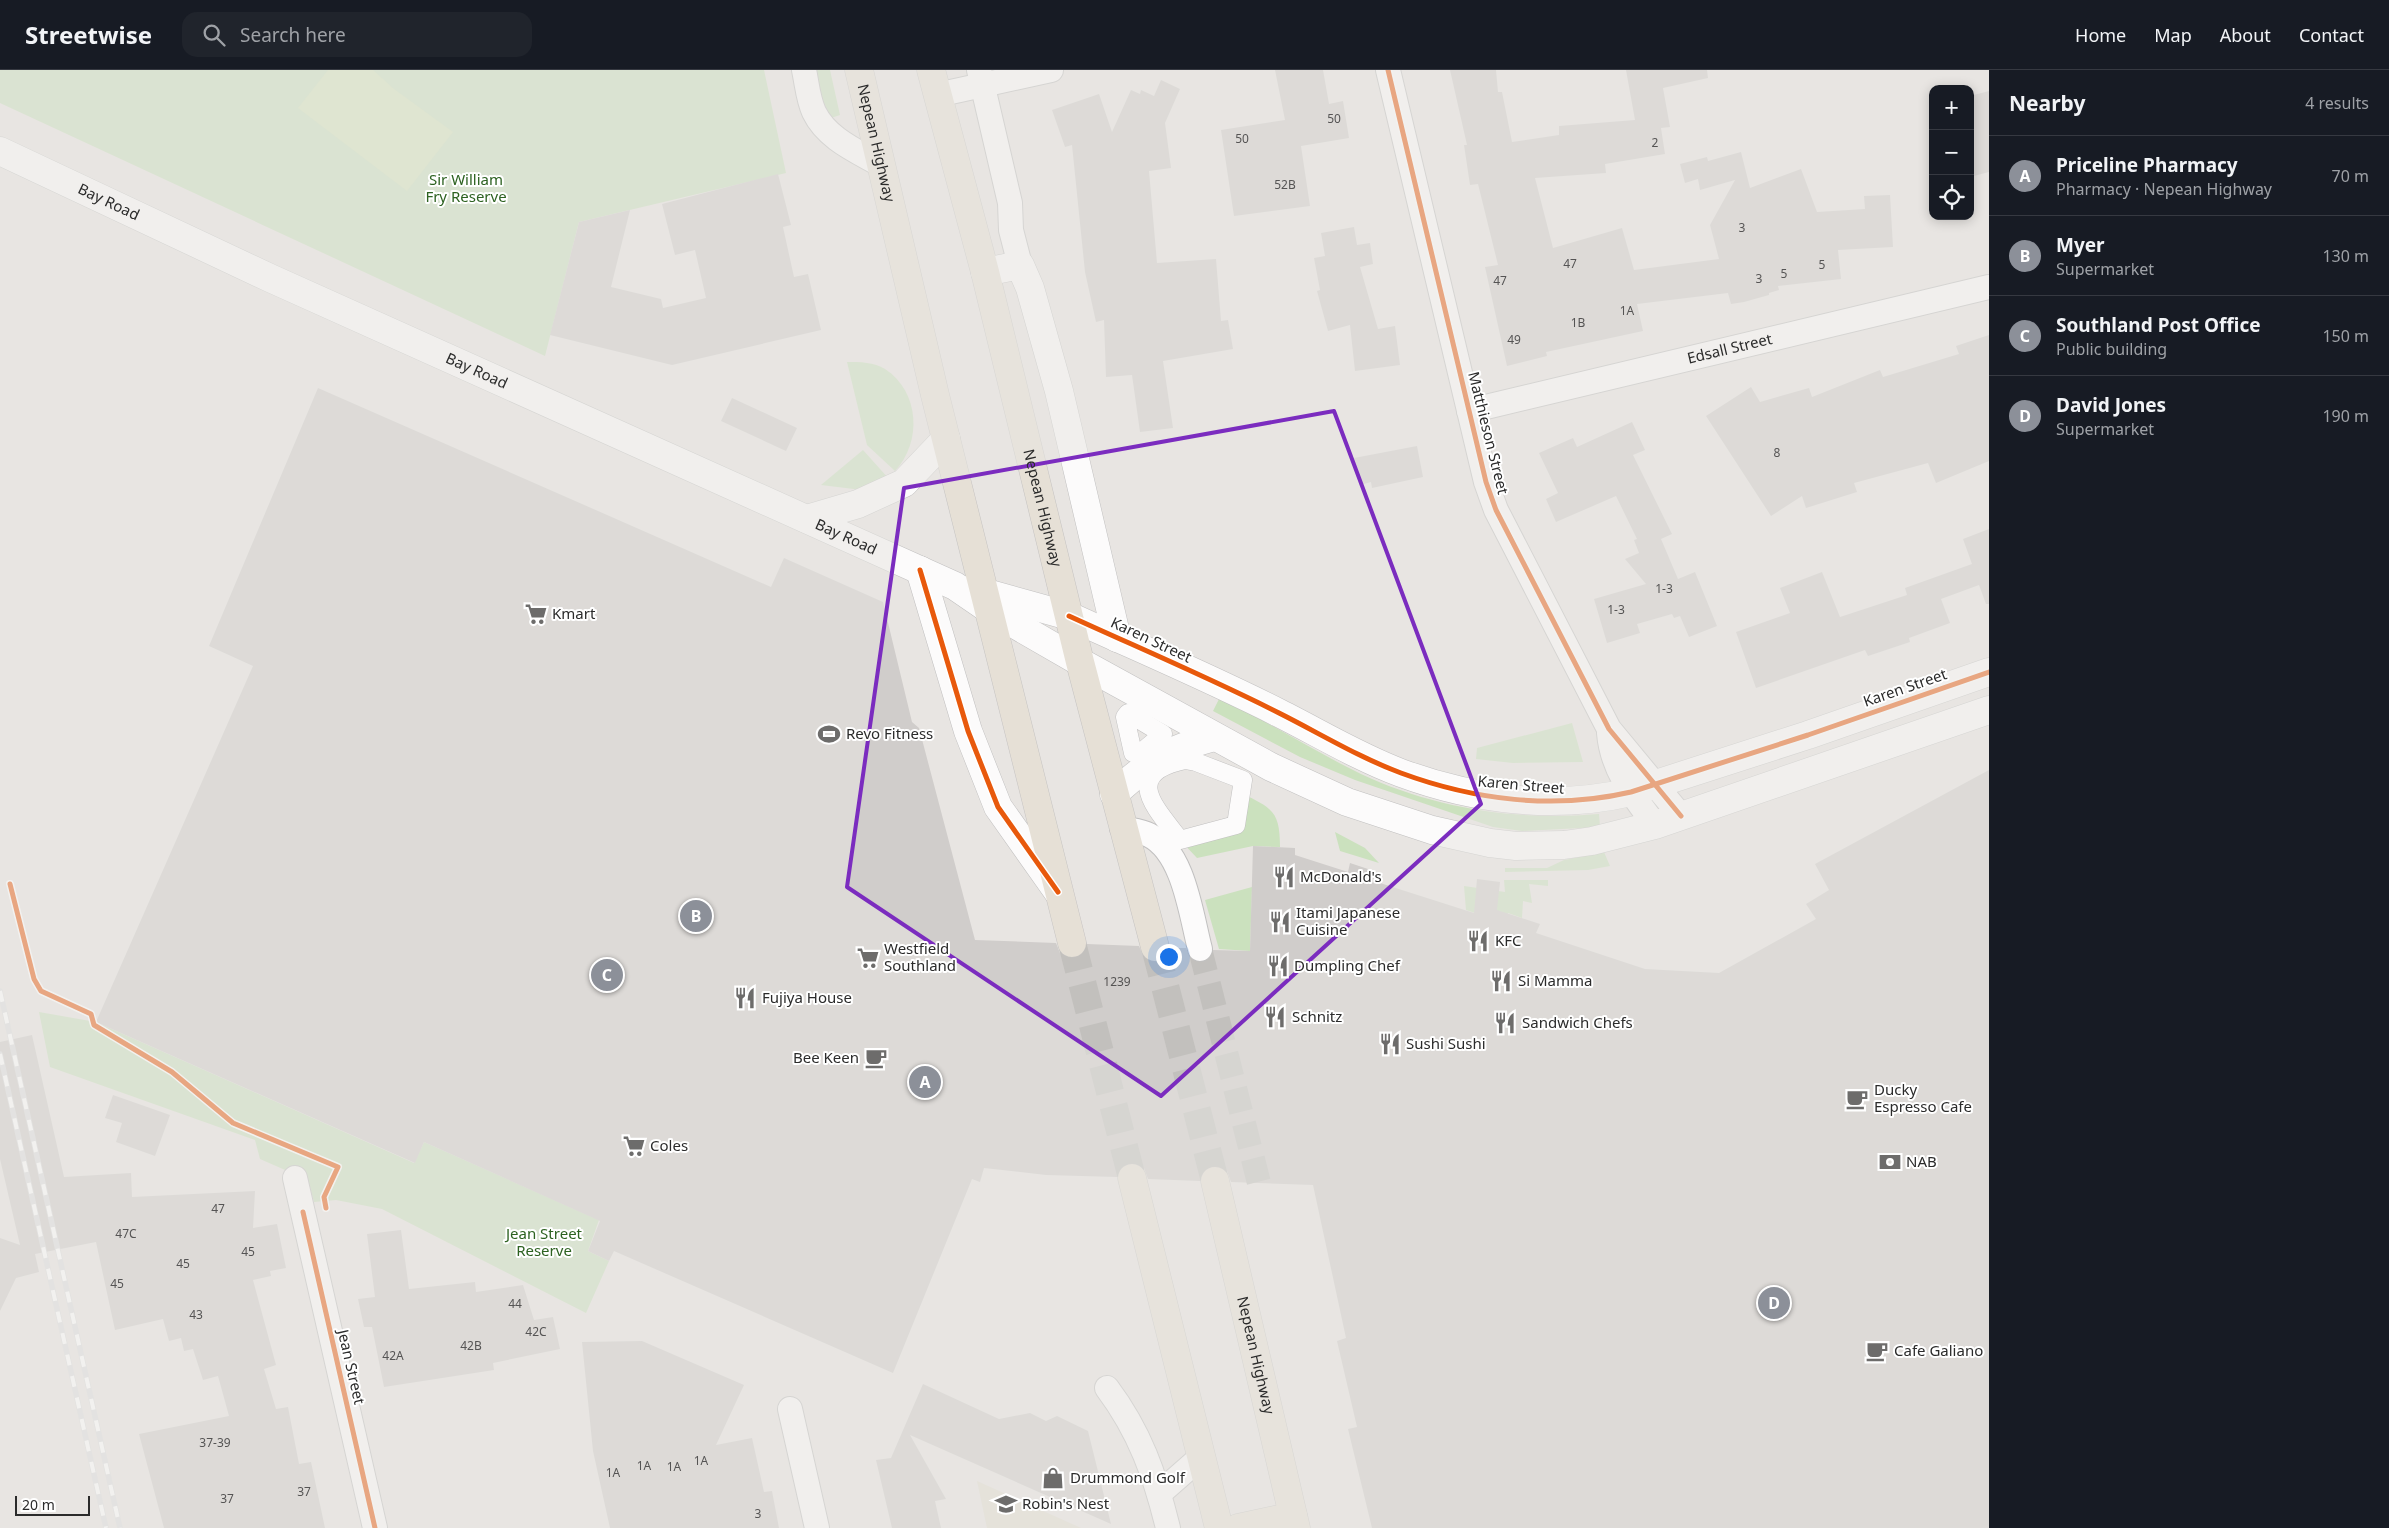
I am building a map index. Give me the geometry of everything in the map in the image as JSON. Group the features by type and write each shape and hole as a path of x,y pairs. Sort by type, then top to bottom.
{"highway":[{"name":"Nepean Highway","path":"859,70 946,439 1072,943"},
{"name":"Nepean Highway","path":"934,82 985,272 1122,828 1155,947"},
{"path":"1132,1178 1219,1528"},
{"name":"Nepean Highway","path":"1215,1182 1294,1522"},
{"path":"1238,1528 1294,1522"}],"street":[{"path":"804,70 814,112 822,124 838,141 881,164"},
{"path":"934,82 1051,70"},
{"name":"Matthieson Street","path":"1388,70 1486,482 1496,510 1609,729 1611,750 1618,770 1682,816"},
{"path":"981,78 1010,203 1011,230 1020,265 1030,288 1059,391 1116,638"},
{"name":"Bay Road","path":"0,152 270,278 986,600 1080,662"},
{"path":"985,272 1020,265"},
{"name":"Edsall Street","path":"1469,411 1989,287"},
{"path":"807,519 858,504 904,483 946,439"},
{"path":"920,570 968,731 998,807 1058,892"},
{"name":"Karen Street","path":"986,600 1069,616 1278,712 1400,773 1435,784 1482,795 1542,802 1603,798 1643,788 1808,735 1989,672"},
{"path":"1080,662 1295,779 1347,802 1432,830 1490,843 1516,846 1564,845 1592,841 1654,825 1989,710"},
{"path":"1114,794 1158,757 1182,746 1214,736"},
{"path":"1185,760 1212,767 1243,780 1236,825 1180,840 1150,800 1148,792 1153,774 1160,767 1185,760"},
{"name":"Matthieson Street","path":"1643,788 1654,825"},
{"path":"1122,828 1149,835 1168,851 1182,882 1200,949"},
{"name":"Jean Street","path":"295,1178 375,1528"},
{"path":"1107,1388 1136,1432 1160,1493 1168,1528"},
{"path":"790,1409 817,1528"},
{"path":"1160,1493 1202,1457"}],"highlighted area":[{"path":"1334,411 1481,804 1161,1096 847,887 904,488"}],"shaded area":[{"name":"Robin's Nest","path":"977,1481 1081,1528 987,1528"}],"green space":[{"name":"Sir William Fry Reserve","path":"0,70 764,70 786,173 579,222 545,356 0,103"},
{"path":"328,70 373,70 394,89 453,132 407,191 298,108"},
{"path":"815,70 830,70 840,115 831,118 822,99"},
{"path":"847,362 867,363 885,369 897,379 911,404 913,432 910,446 904,459 895,471 867,445"},
{"path":"863,450 889,479 862,490 821,485"},
{"path":"1219,699 1361,774 1418,796 1477,810 1507,814 1568,816 1599,814 1600,827 1522,831 1493,827 1355,780 1300,757 1213,711"},
{"path":"1572,723 1583,762 1513,763 1476,759 1477,748"},
{"path":"1241,793 1267,807 1272,812 1278,825 1280,847 1253,846 1197,858 1180,840 1236,825"},
{"path":"1335,832 1365,848 1379,863 1340,851"},
{"path":"1604,852 1610,866 1588,870 1505,872 1505,868 1547,868 1564,860"},
{"path":"1504,880 1548,880 1548,886 1529,884 1532,903 1523,901 1522,918 1508,913 1505,923 1466,910 1464,886 1505,892"},
{"path":"1252,887 1250,951 1219,949 1205,900"},
{"name":"Jean Street Reserve","path":"39,1012 96,1022 414,1163 424,1142 599,1220 588,1251 609,1261 586,1313 382,1209 336,1200 314,1202 308,1180 260,1159 255,1140 50,1067"}],"building":[{"path":"1275,70 1323,70 1329,104 1343,101 1349,138 1301,146 1310,206 1234,216 1221,130 1285,120"},
{"path":"1450,70 1496,70 1498,92 1502,92 1512,142 1559,135 1559,126 1635,120 1626,70 1707,70 1708,78 1663,88 1670,127 1661,128 1665,154 1605,164 1606,173 1535,178 1553,248 1622,228 1634,270 1719,259 1710,225 1735,180 1700,190 1698,179 1685,183 1680,164 1707,157 1708,161 1741,152 1750,188 1801,169 1817,212 1865,209 1864,196 1890,195 1893,247 1838,250 1841,279 1778,286 1779,290 1769,293 1769,295 1744,302 1731,304 1728,293 1637,304 1643,331 1546,352 1547,356 1507,366 1485,267 1498,265 1478,184 1470,185 1464,145 1467,145"},
{"path":"1161,80 1180,89 1165,123 1171,168 1149,171 1157,263 1216,259 1221,321 1228,320 1233,349 1163,361 1173,428 1140,432 1132,375 1106,377 1104,320 1096,322 1085,272 1072,145 1065,147 1052,110 1099,94 1112,132 1131,90 1140,94 1141,90 1154,96"},
{"path":"1989,91 1989,172 1974,176 1974,130 1974,95"},
{"path":"778,174 791,225 783,227 794,277 808,274 821,330 672,365 550,335 579,222 630,210 611,287 661,299 663,308 706,298 695,250 675,255 662,204"},
{"path":"1354,227 1357,245 1370,243 1373,264 1360,267 1378,329 1395,326 1400,365 1355,371 1350,325 1328,331 1317,291 1320,290 1314,258 1325,256 1321,233"},
{"path":"1989,335 1989,461 1936,483 1928,463 1854,483 1857,492 1806,508 1802,496 1771,516 1706,416 1751,387 1760,402 1809,388 1812,397 1880,370 1883,377 1959,354 1956,346"},
{"name":"Westfield Southland","path":"318,388 771,587 784,558 883,602 912,722 919,728 975,940 1056,943 1060,953 1068,958 1076,958 1082,955 1087,944 1139,946 1144,958 1151,962 1158,962 1166,958 1170,948 1186,948 1190,958 1197,962 1209,959 1213,950 1250,951 1253,846 1295,848 1295,855 1348,872 1350,863 1383,874 1380,883 1474,913 1477,879 1500,882 1497,910 1540,924 1536,933 1645,969 1719,973 1816,919 1806,904 1829,890 1815,864 1989,770 1989,1528 1372,1528 1348,1429 1357,1427 1337,1341 1346,1338 1313,1185 1231,1182 1227,1171 1219,1166 1205,1169 1200,1181 1148,1179 1144,1168 1136,1163 1128,1163 1122,1166 1117,1177 1046,1175 984,1168 980,1182 972,1179 893,1373 614,1251 609,1261 588,1251 600,1221 424,1142 415,1163 96,1022 253,666 209,646"},
{"path":"732,398 797,428 786,451 721,421"},
{"path":"1632,422 1645,450 1633,455 1672,534 1661,539 1678,579 1695,572 1717,626 1689,637 1680,616 1674,618 1672,614 1637,624 1640,633 1607,643 1594,599 1646,584 1625,559 1639,553 1634,540 1637,539 1616,496 1556,522 1546,499 1558,493 1539,453 1573,438 1577,447"},
{"path":"1417,446 1423,477 1372,488 1371,482 1360,485 1354,458"},
{"path":"1989,529 1989,604 1986,604 1979,585 1941,599 1950,623 1909,638 1910,642 1868,656 1865,650 1756,688 1736,632 1790,613 1780,588 1822,572 1840,617 1907,595 1905,588 1972,564 1963,539"},
{"path":"32,1035 64,1177 131,1173 132,1197 255,1191 253,1228 277,1224 286,1268 270,1271 271,1276 253,1280 276,1365 264,1369 276,1409 288,1407 299,1464 311,1462 325,1528 164,1528 139,1434 229,1416 218,1376 203,1380 193,1349 184,1351 181,1338 169,1341 163,1319 115,1330 96,1242 35,1254 39,1272 16,1278 0,1311 0,1238 20,1245 0,1159 0,1042"},
{"path":"113,1095 170,1115 155,1156 116,1142 122,1123 105,1118"},
{"path":"401,1230 409,1289 475,1282 476,1292 523,1285 534,1320 553,1317 560,1349 493,1363 494,1370 384,1387 372,1327 364,1327 358,1299 375,1297 367,1234"},
{"path":"642,1341 744,1385 716,1445 752,1438 764,1492 772,1491 779,1528 610,1528 593,1451 582,1342"},
{"name":"Drummond Golf","path":"923,1384 999,1419 1030,1413 1046,1421 1057,1416 1088,1431 1111,1524 910,1435 946,1499 935,1501 941,1528 892,1528 876,1460 891,1458"}],"tunnel":[{"path":"1072,943 1132,1178"},
{"path":"1155,947 1215,1181"},
{"path":"1200,949 1259,1183"}],"railway":[{"path":"0,991 120,1528"},
{"path":"0,1054 106,1528"}],"cycle path":[{"path":"1388,70 1486,482 1496,510 1609,729 1681,816"},
{"path":"920,570 968,731 998,807 1058,892"},
{"path":"1069,616 1227,688 1385,767 1457,790 1486,796 1544,801 1573,800 1631,792 1808,735 1989,672"},
{"path":"10,884 34,979 41,991 91,1014 94,1025 172,1072 233,1123 338,1167 324,1197 326,1208"},
{"path":"303,1212 375,1528"}],"place":[{"name":"Kmart","path":"536,614"},
{"name":"Revo Fitness","path":"829,734"},
{"name":"McDonald's","path":"1284,877"},
{"name":"Myer","path":"696,916"},
{"name":"Itami Japanese Cuisine","path":"1280,922"},
{"name":"KFC","path":"1478,941"},
{"name":"Westfield Southland","path":"868,958"},
{"name":"Dumpling Chef","path":"1278,966"},
{"name":"Southland Post Office","path":"607,975"},
{"name":"Si Mamma","path":"1501,981"},
{"name":"Fujiya House","path":"745,998"},
{"name":"Schnitz","path":"1275,1017"},
{"name":"Sandwich Chefs","path":"1505,1023"},
{"name":"Sushi Sushi","path":"1390,1044"},
{"name":"Bee Keen","path":"876,1058"},
{"name":"Priceline Pharmacy","path":"925,1082"},
{"name":"Ducky Espresso Cafe","path":"1857,1099"},
{"name":"Coles","path":"634,1146"},
{"name":"NAB","path":"1890,1162"},
{"name":"David Jones","path":"1774,1303"},
{"name":"Cafe Galiano","path":"1877,1351"},
{"name":"Drummond Golf","path":"1053,1478"},
{"name":"Robin's Nest","path":"1006,1504"}]}
